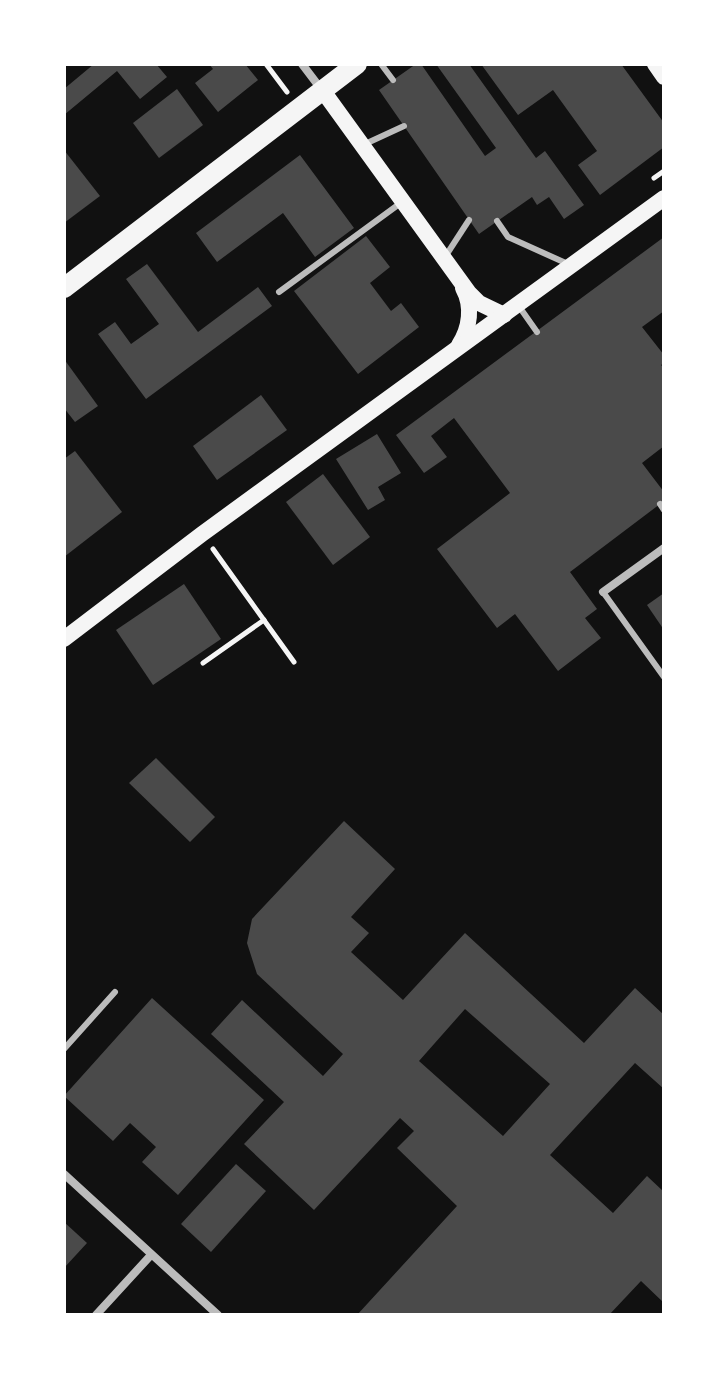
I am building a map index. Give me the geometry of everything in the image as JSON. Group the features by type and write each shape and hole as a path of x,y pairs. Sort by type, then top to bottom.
{"main road":[{"path":"64,288 357,64"},
{"path":"323,91 366,64"},
{"path":"655,64 664,77"},
{"path":"323,91 459,281 479,303 511,310"},
{"path":"64,639 202,534 664,198"},
{"path":"455,350 467,330 469,311 466,294 459,281"}],"street":[{"path":"302,64 323,91"},
{"path":"603,592 664,548"},
{"path":"64,1174 218,1315"},
{"path":"96,1315 151,1255"}],"lane":[{"path":"381,64 393,80"},
{"path":"362,145 404,126"},
{"path":"279,292 402,202"},
{"path":"443,259 469,220"},
{"path":"497,221 508,237 571,266"},
{"path":"511,310 537,332"},
{"path":"603,592 664,677"},
{"path":"64,1049 115,992"}],"path":[{"path":"202,534 294,662"},
{"path":"203,663 265,620"}],"building":[{"path":"94,64 156,64 167,77 140,99 117,71 64,115 64,89"},
{"path":"209,64 245,64 258,80 218,112 195,83 213,69"},
{"path":"416,64 421,64 485,156 496,148 436,64 469,64 536,158 545,151 584,205 564,219 549,197 537,205 532,197 479,234 379,90"},
{"path":"481,64 621,64 664,123 664,147 600,195 578,165 597,151 553,90 518,115"},
{"path":"177,89 203,125 159,158 133,123"},
{"path":"64,150 100,196 64,223"},
{"path":"300,155 354,228 315,257 283,213 217,262 196,233"},
{"path":"366,236 390,267 370,283 391,311 401,303 419,327 358,374 294,291"},
{"path":"664,237 664,311 642,327 664,355 661,365 664,368 664,446 642,463 664,492 664,501 570,572 597,609 585,618 601,638 558,671 515,614 497,628 437,549 510,493 454,418 431,436 447,457 424,473 396,435"},
{"path":"147,264 198,332 258,287 272,306 146,399 98,334 115,322 131,344 159,324 126,279"},
{"path":"64,359 98,406 75,422 64,408"},
{"path":"261,395 287,430 217,480 193,446"},
{"path":"377,434 401,473 378,487 385,500 368,510 336,459"},
{"path":"75,451 122,512 64,557 64,459"},
{"path":"323,474 370,537 333,565 286,502"},
{"path":"184,584 221,639 153,685 116,630"},
{"path":"664,593 664,630 647,605"},
{"path":"156,758 215,817 190,842 129,783"},
{"path":"344,821 395,869 351,917 369,933 351,952 403,1000 465,933 584,1043 635,988 664,1015 664,1089 635,1063 550,1155 613,1213 647,1176 664,1192 664,1303 641,1281 609,1315 357,1315 457,1206 397,1148 414,1131 400,1118 314,1210 244,1144 284,1102 211,1034 242,1000 323,1076 343,1054 257,974 247,943 252,919","holes":["465,1009 550,1084 503,1136 419,1061"]},
{"path":"152,998 264,1100 178,1195 142,1162 156,1147 130,1123 113,1141 64,1096"},
{"path":"236,1164 266,1191 211,1252 181,1224"},
{"path":"64,1222 87,1243 64,1268"}]}
